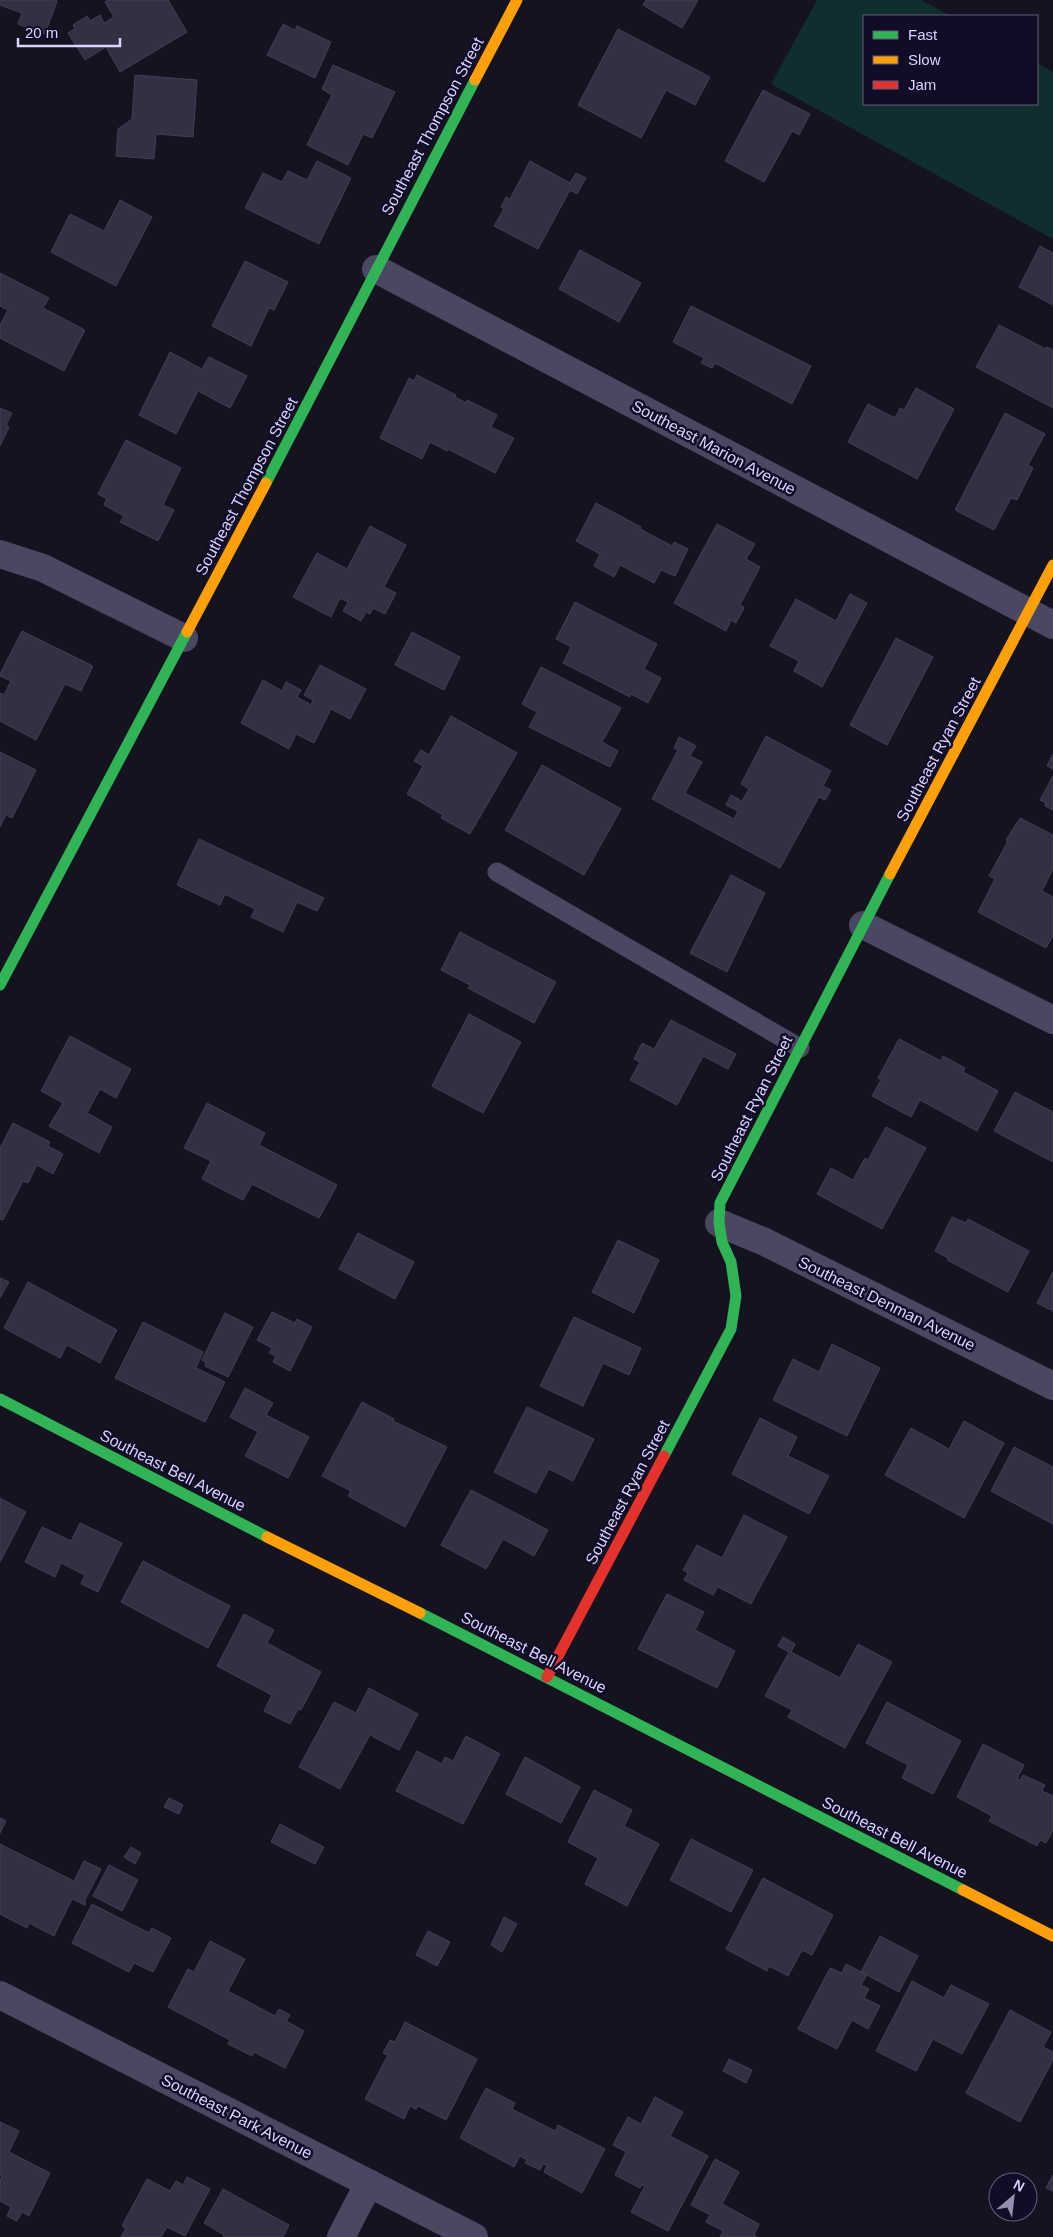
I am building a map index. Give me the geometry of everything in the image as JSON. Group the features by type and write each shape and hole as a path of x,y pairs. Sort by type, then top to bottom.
{"street":[{"name":"Southeast Thompson Street","path":"0,986 517,0"},
{"name":"Southeast Marion Avenue","path":"376,268 1053,625"},
{"path":"0,554 44,568 184,638"},
{"name":"Southeast Ryan Street","path":"547,1677 731,1329 736,1296 732,1262 722,1242 719,1223 720,1203 863,925 1053,565"},
{"path":"863,925 1053,1020"},
{"name":"Southeast Denman Avenue","path":"719,1223 765,1242 1053,1386"},
{"name":"Southeast Bell Avenue","path":"0,1399 361,1585 452,1628 1053,1936"},
{"name":"Southeast Park Avenue","path":"0,1995 474,2237"},
{"path":"341,2237 369,2183"}],"lane":[{"path":"497,872 800,1048"}],"green space":[{"path":"817,0 921,0 949,15 863,15 863,105 1038,105 1038,64 1053,72 1053,239 771,84"}],"building":[{"path":"0,0 57,1 45,34 18,24 22,13 0,5"},
{"path":"108,0 168,0 187,32 120,72 106,47 85,60 68,33 75,29 73,25 87,16 90,21 100,15 104,23 114,17 105,2"},
{"path":"646,0 698,0 682,28 643,5"},
{"path":"283,24 295,30 297,26 331,42 315,78 267,55"},
{"path":"618,29 710,77 695,105 666,90 641,138 578,105"},
{"path":"333,65 395,92 372,138 363,134 348,165 307,145 332,95 322,89"},
{"path":"135,75 197,80 193,137 156,134 154,159 116,156 118,129 132,119"},
{"path":"763,90 810,114 799,135 792,131 764,182 725,161"},
{"path":"317,161 351,178 319,244 245,208 263,173 282,182 288,171 307,180"},
{"path":"530,161 570,183 576,173 586,178 577,194 570,190 538,249 494,226 504,209 501,207 506,197 510,199"},
{"path":"120,200 152,217 116,286 51,252 70,214 104,231"},
{"path":"1040,246 1053,253 1053,305 1019,287"},
{"path":"580,250 641,283 619,322 559,289"},
{"path":"245,261 288,282 274,310 269,308 251,346 212,326"},
{"path":"0,273 49,298 43,308 85,330 64,371 0,338 0,325 8,310 0,306"},
{"path":"691,306 811,366 792,404 715,363 712,368 701,363 704,358 673,342"},
{"path":"999,325 1046,349 1047,347 1053,350 1053,408 976,367"},
{"path":"170,352 202,369 209,357 247,376 230,408 198,391 176,434 139,415"},
{"path":"417,375 456,395 455,397 466,403 467,400 497,415 491,427 514,438 495,473 430,442 422,459 380,438 409,378 414,381"},
{"path":"916,388 954,409 917,479 848,442 868,404 895,418 900,408 904,410"},
{"path":"0,408 12,413 6,425 9,427 0,446"},
{"path":"1005,413 1045,434 1028,465 1033,468 1017,500 1011,498 994,530 955,510"},
{"path":"126,440 181,468 163,505 174,510 158,541 120,522 124,516 104,505 107,499 98,494"},
{"path":"596,503 672,546 674,542 688,549 675,576 661,570 654,583 620,565 614,577 594,566 600,554 576,541"},
{"path":"717,524 755,544 746,559 760,567 740,605 744,607 743,610 736,623 731,620 726,631 674,603"},
{"path":"370,526 406,545 384,587 396,593 385,614 373,608 370,614 366,612 361,621 343,611 348,602 340,598 331,617 293,597 317,553 347,569"},
{"path":"850,594 867,603 822,687 794,671 799,661 770,646 796,599 836,621"},
{"path":"575,602 657,644 644,669 661,678 648,703 631,694 630,697 563,663 571,647 556,639"},
{"path":"22,631 93,666 81,691 65,684 36,740 0,721 0,693 4,695 11,681 0,676 0,674"},
{"path":"412,632 460,657 444,690 395,665"},
{"path":"896,638 933,657 887,745 850,725"},
{"path":"320,665 366,689 350,719 331,709 314,743 296,734 289,749 241,723 263,680 282,691 286,682 301,690 297,697 311,705 313,700 304,695"},
{"path":"541,667 621,708 602,742 618,751 610,767 529,727 537,712 522,704"},
{"path":"451,716 517,753 470,834 441,818 443,815 407,794 423,766 414,761 421,750 429,755"},
{"path":"766,736 831,771 823,786 831,790 825,800 819,797 780,868 652,799 678,750 674,748 679,737 696,746 690,756 702,762 685,793 734,819 738,811 726,805 731,795 742,801 749,789 741,784"},
{"path":"0,752 36,770 12,818 6,815 0,827"},
{"path":"1053,754 1053,769 1047,766"},
{"path":"542,765 621,809 584,875 505,830"},
{"path":"1053,776 1053,810 1045,806 1046,803 1040,800"},
{"path":"1020,818 1053,835 1053,869 1042,891 1053,897 1053,935 1046,948 978,912 995,879 989,876 1008,841 1006,840"},
{"path":"199,839 324,898 317,911 297,902 283,932 251,917 255,909 225,894 220,905 177,885"},
{"path":"731,875 765,893 727,972 690,953"},
{"path":"460,932 556,982 534,1023 468,988 470,985 441,970"},
{"path":"469,1014 521,1042 483,1113 432,1086"},
{"path":"671,1020 736,1054 728,1069 703,1056 677,1105 630,1080 640,1062 634,1059 642,1043 654,1049"},
{"path":"70,1036 131,1069 116,1098 100,1089 87,1113 112,1127 99,1153 49,1126 63,1103 41,1091"},
{"path":"899,1039 941,1061 943,1056 965,1068 963,1072 998,1091 977,1131 920,1100 911,1117 872,1096 881,1080 878,1078"},
{"path":"1015,1092 1053,1112 1053,1162 994,1131"},
{"path":"207,1103 265,1133 259,1145 337,1185 319,1218 252,1184 243,1200 202,1179 211,1161 184,1148"},
{"path":"13,1123 50,1142 48,1146 63,1154 53,1174 37,1165 28,1183 23,1181 3,1220 0,1219 0,1148"},
{"path":"886,1127 926,1148 882,1229 817,1194 831,1168 853,1180 865,1158 868,1160"},
{"path":"952,1217 966,1223 968,1219 1029,1251 1008,1292 947,1260 948,1258 935,1251"},
{"path":"358,1233 414,1262 395,1299 339,1269"},
{"path":"618,1240 659,1260 634,1313 592,1292"},
{"path":"1053,1272 1053,1311 1037,1303"},
{"path":"0,1278 9,1282 0,1298"},
{"path":"28,1282 117,1330 100,1363 67,1345 60,1358 4,1328"},
{"path":"272,1312 295,1323 297,1319 312,1327 290,1371 273,1362 276,1356 269,1353 272,1348 257,1340"},
{"path":"225,1313 253,1327 228,1377 205,1366 206,1363 202,1360"},
{"path":"574,1317 641,1348 629,1375 603,1363 583,1406 540,1386"},
{"path":"143,1322 203,1352 196,1368 225,1382 205,1422 115,1378"},
{"path":"832,1344 880,1368 847,1436 773,1400 793,1359 819,1372"},
{"path":"245,1388 273,1403 266,1415 309,1437 288,1478 245,1456 258,1432 230,1417"},
{"path":"362,1402 394,1419 393,1421 447,1447 405,1527 348,1496 351,1491 322,1476"},
{"path":"527,1407 594,1439 573,1481 549,1469 536,1493 494,1472"},
{"path":"760,1418 797,1437 788,1456 829,1476 809,1514 732,1474"},
{"path":"964,1421 1004,1443 964,1518 885,1475 911,1428 949,1449"},
{"path":"1014,1447 1053,1467 1053,1524 991,1491"},
{"path":"471,1490 548,1530 534,1556 503,1539 486,1569 441,1545"},
{"path":"0,1498 26,1512 0,1562"},
{"path":"744,1515 787,1537 751,1604 718,1587 713,1595 684,1580 688,1573 683,1570 697,1545 722,1558"},
{"path":"80,1523 122,1543 98,1592 81,1584 85,1575 61,1563 55,1577 25,1562 42,1527 71,1541"},
{"path":"143,1561 230,1606 208,1648 121,1602"},
{"path":"667,1594 704,1612 695,1630 735,1651 717,1688 638,1649"},
{"path":"244,1614 274,1630 267,1643 321,1672 301,1710 298,1709 290,1724 264,1711 272,1695 217,1666"},
{"path":"783,1637 795,1644 791,1652 840,1678 858,1644 892,1662 845,1748 788,1717 792,1710 765,1696 789,1652 778,1646"},
{"path":"369,1688 418,1714 399,1750 370,1735 340,1789 299,1767 334,1702 356,1713"},
{"path":"887,1702 961,1741 933,1794 902,1778 908,1765 866,1743"},
{"path":"466,1736 500,1754 463,1824 396,1791 417,1751 442,1764 445,1757 453,1761"},
{"path":"983,1744 1024,1765 1017,1779 1020,1780 1023,1775 1045,1785 1042,1791 1053,1796 1053,1830 1046,1843 1040,1840 1037,1846 989,1821 992,1816 957,1797"},
{"path":"525,1757 580,1787 561,1823 506,1794"},
{"path":"594,1790 632,1810 624,1826 659,1844 627,1906 585,1884 598,1858 568,1842"},
{"path":"169,1798 183,1805 179,1814 164,1807"},
{"path":"0,1818 6,1821 0,1833"},
{"path":"280,1824 324,1847 315,1864 271,1842"},
{"path":"691,1839 753,1870 731,1912 670,1880"},
{"path":"0,1844 74,1881 84,1861 101,1869 84,1902 86,1903 85,1905 72,1899 54,1936 29,1923 27,1928 0,1914"},
{"path":"131,1847 141,1853 135,1864 124,1857"},
{"path":"109,1865 138,1880 122,1911 93,1896"},
{"path":"763,1878 833,1915 812,1955 802,1950 788,1976 769,1966 767,1971 726,1949"},
{"path":"92,1904 149,1933 152,1928 171,1938 153,1972 134,1963 129,1972 72,1943"},
{"path":"504,1917 517,1924 502,1952 491,1945"},
{"path":"428,1931 450,1942 437,1966 416,1955"},
{"path":"880,1936 918,1956 899,1992 861,1972"},
{"path":"210,1941 245,1959 228,1991 275,2016 279,2009 290,2015 286,2021 304,2031 285,2068 254,2052 252,2056 228,2044 230,2040 168,2007 188,1969 194,1972"},
{"path":"846,1964 867,1975 861,1985 869,1989 864,1998 880,2006 868,2029 852,2020 837,2049 798,2029 830,1968 842,1973"},
{"path":"912,1981 944,1998 951,1985 989,2004 962,2054 933,2039 916,2071 876,2051"},
{"path":"1010,2010 1051,2032 1043,2047 1053,2052 1053,2060 1020,2122 966,2093"},
{"path":"405,2022 477,2059 446,2120 418,2106 416,2109 410,2106 404,2119 365,2099 388,2055 383,2053 390,2040 395,2042"},
{"path":"729,2059 752,2070 746,2083 723,2071"},
{"path":"486,2088 515,2103 512,2109 555,2131 558,2125 605,2149 582,2193 544,2172 547,2165 543,2164 540,2170 525,2163 527,2160 520,2156 514,2167 460,2138"},
{"path":"655,2097 683,2112 670,2136 708,2156 668,2231 631,2212 645,2186 642,2185 640,2188 615,2175 626,2152 613,2145 628,2117 641,2124"},
{"path":"0,2122 19,2131 9,2152 50,2173 29,2216 22,2212 17,2221 7,2216 11,2207 0,2201 0,2181 2,2176 0,2175"},
{"path":"715,2159 739,2172 722,2204 759,2224 754,2235 757,2237 720,2237 723,2231 706,2222 710,2215 691,2205"},
{"path":"1053,2175 1053,2191 1046,2188"},
{"path":"187,2177 210,2189 185,2236 167,2227 161,2237 121,2237 126,2228 122,2226 147,2179 170,2191 176,2181 183,2185"},
{"path":"223,2189 289,2225 283,2237 223,2237 224,2235 204,2223"}],"traffic: fast":[{"path":"266,483 475,80"},
{"path":"0,985 187,632"},
{"path":"664,1456 731,1329 736,1296 731,1262 722,1242 719,1223 720,1203 890,874"},
{"path":"0,1399 267,1537"},
{"path":"420,1613 963,1890"}],"traffic: slow":[{"path":"475,80 517,0"},
{"path":"187,632 266,483"},
{"path":"890,874 1053,565"},
{"path":"267,1537 420,1613"},
{"path":"963,1890 1053,1936"}],"traffic: jam":[{"path":"547,1677 664,1456"}]}
